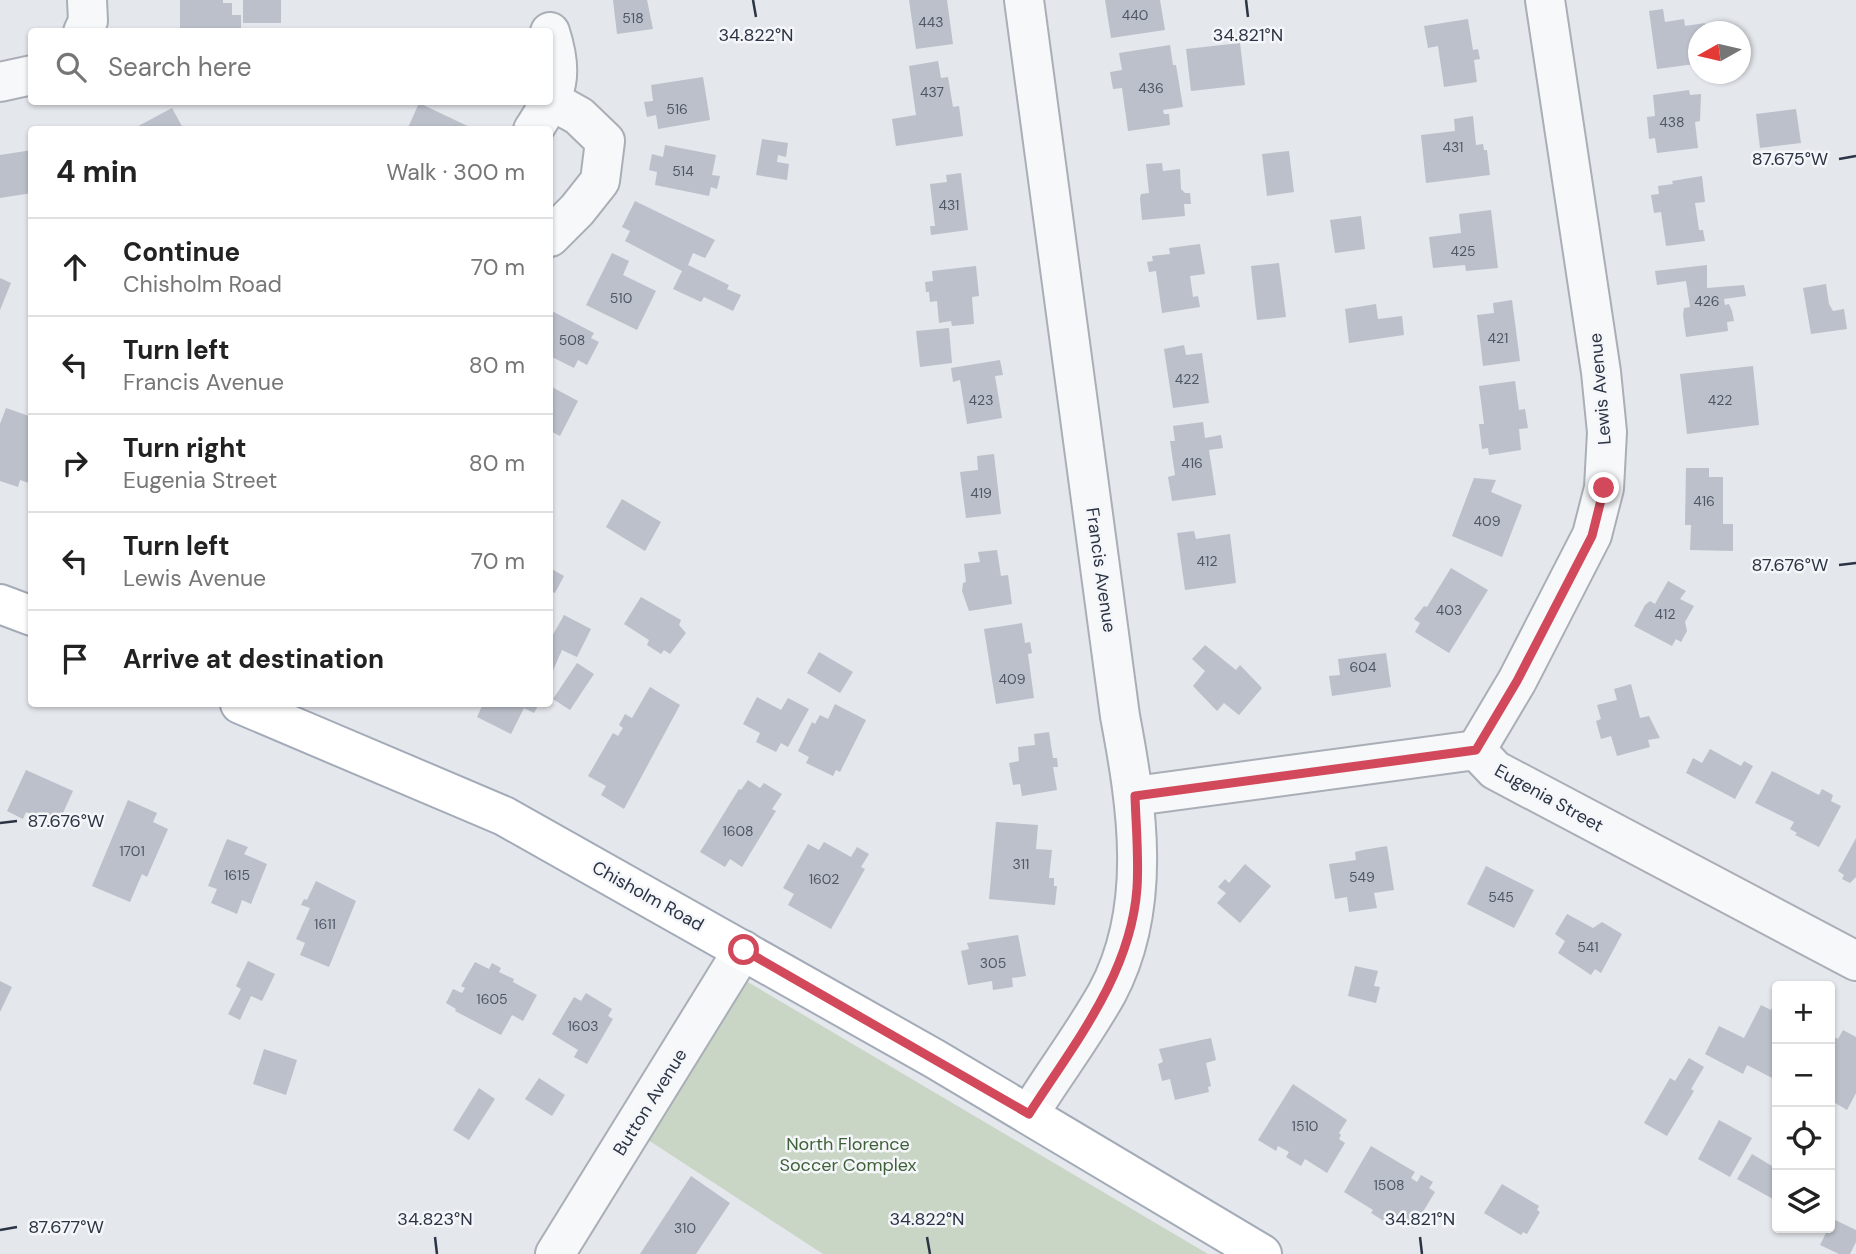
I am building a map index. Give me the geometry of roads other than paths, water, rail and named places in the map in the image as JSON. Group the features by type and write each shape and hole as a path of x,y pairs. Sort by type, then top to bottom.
{"main road":[{"path":"0,604 28,614"},
{"name":"Chisholm Road","path":"248,707 504,816 1029,1114 1262,1254"}],"street":[{"path":"85,28 88,21 87,0"},
{"path":"544,0 549,28"},
{"name":"Francis Avenue","path":"1024,0 1121,716 1135,796 1137,887 1132,925 1108,991 1029,1114"},
{"name":"Lewis Avenue","path":"1476,750 1517,681 1592,536 1604,488 1607,432 1601,373 1545,0"},
{"path":"553,42 559,61 553,80"},
{"path":"0,82 28,76"},
{"path":"542,115 579,116 605,141 600,181 578,210 553,234"},
{"path":"1135,796 1476,750"},
{"name":"Eugenia Street","path":"1476,750 1495,770 1856,961"},
{"name":"Button Avenue","path":"555,1254 744,950"}],"park label":[{"name":"North Florence Soccer Complex","path":"848,1154"}]}
